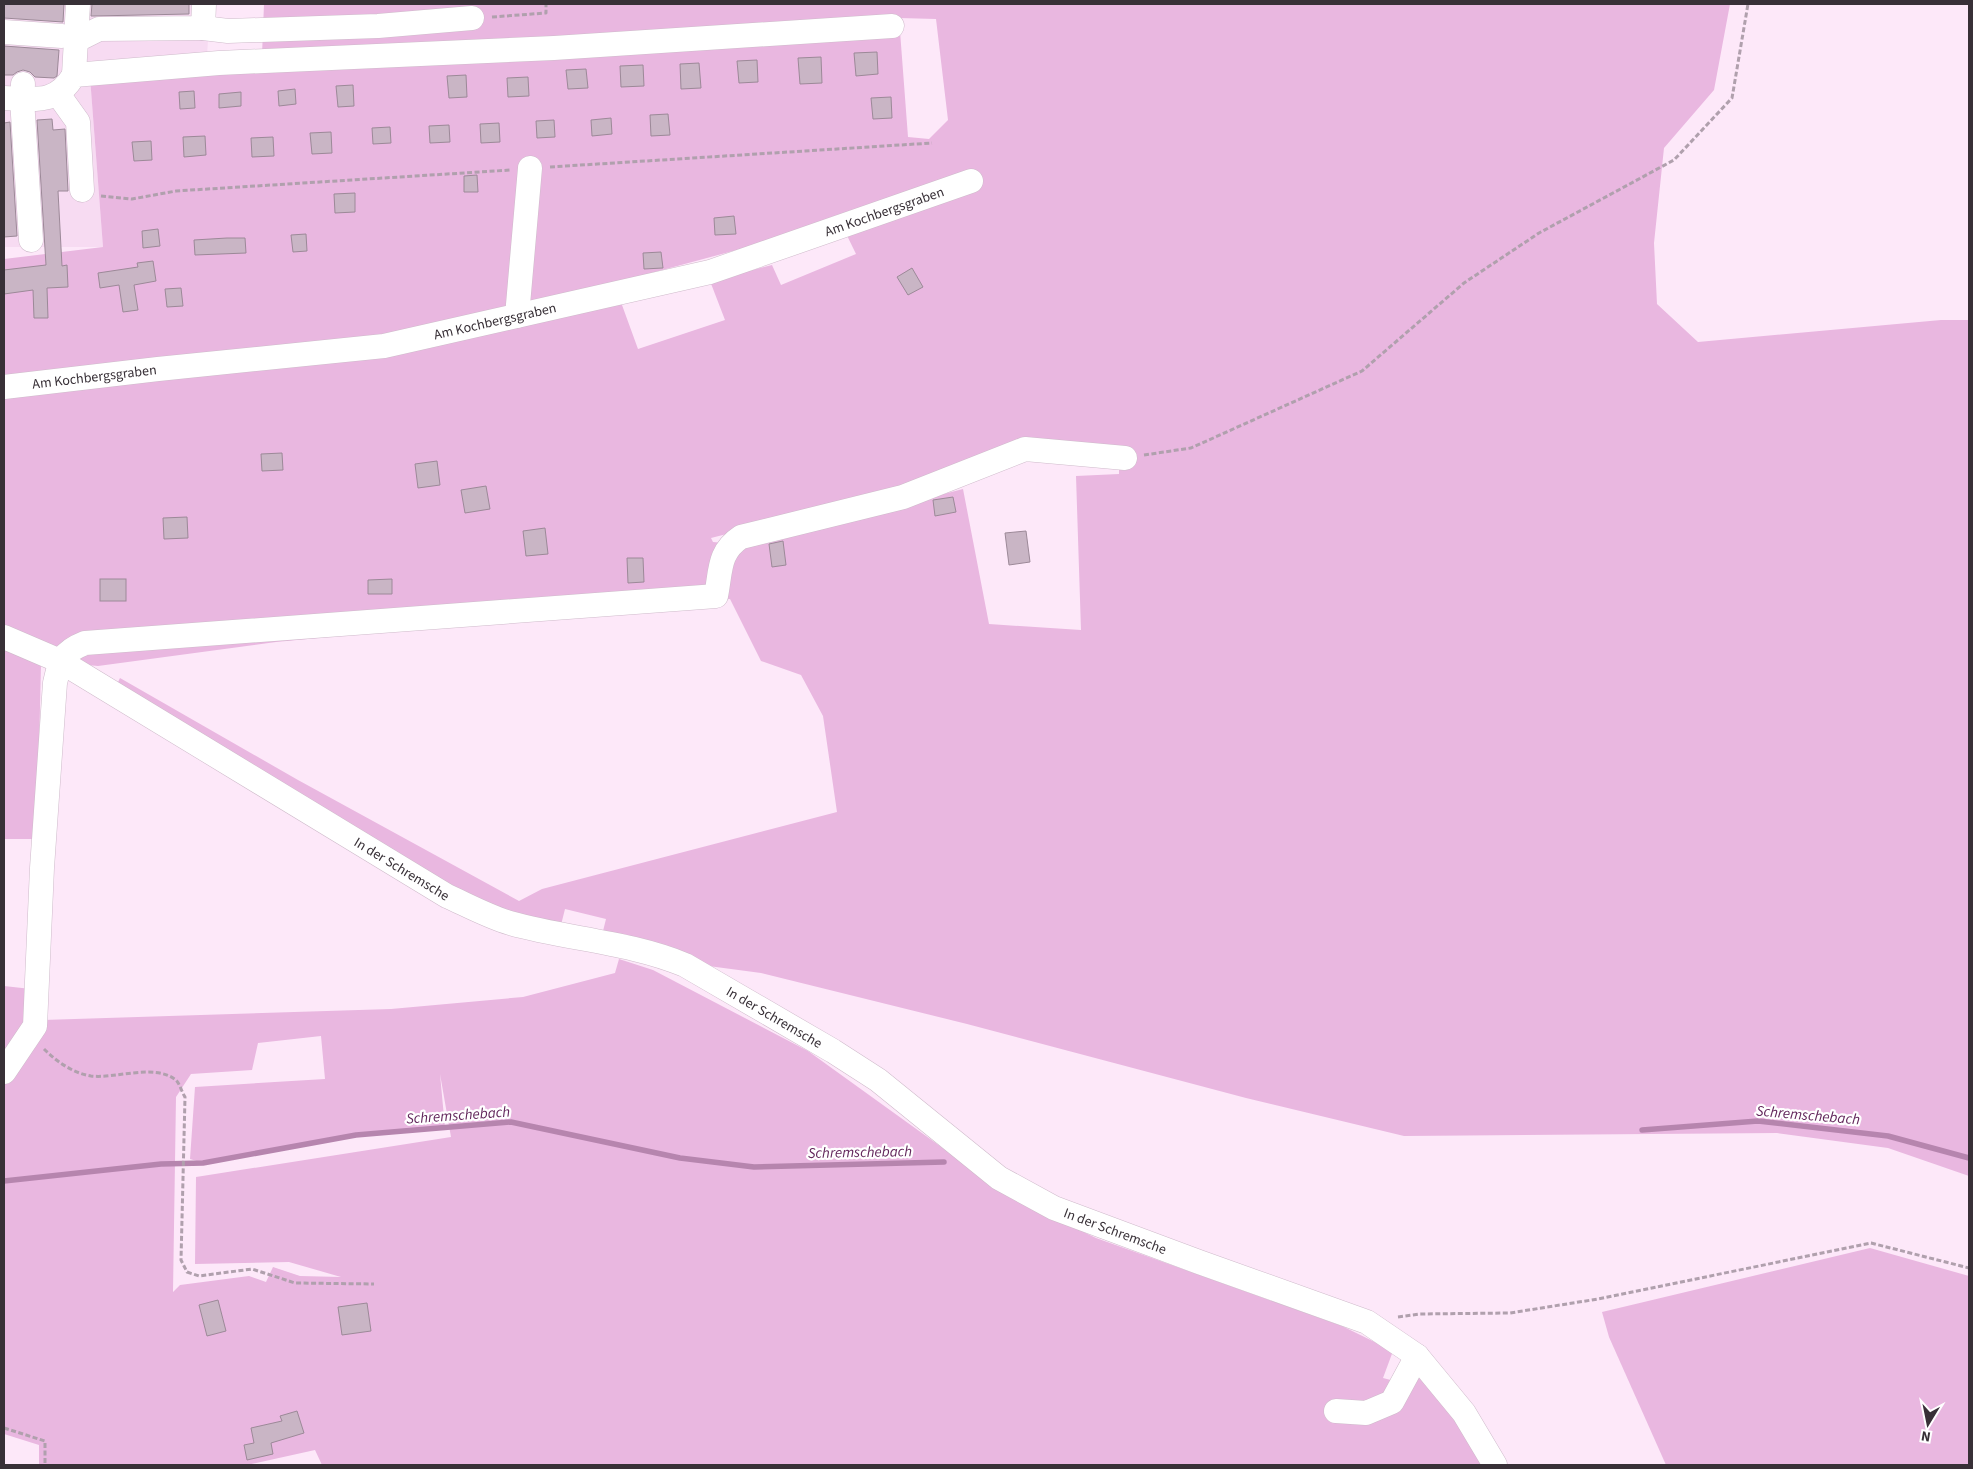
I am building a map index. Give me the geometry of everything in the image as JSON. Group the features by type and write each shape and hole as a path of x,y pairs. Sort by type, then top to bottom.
{"street":[{"path":"30,97 67,86 74,75 69,38 78,4"},
{"path":"203,28 204,4"},
{"path":"4,32 69,38 99,30 203,28 228,32 378,26 472,18"},
{"path":"74,75 218,63 554,48 892,26"},
{"path":"4,82 23,83 30,97 31,240"},
{"path":"30,97 78,122 82,190"},
{"path":"516,316 530,168"},
{"name":"Am Kochbergsgraben","path":"4,387 384,346 710,272 970,181"},
{"path":"4,1072 35,1026 55,684 60,661 70,649 85,644 716,596 723,556 730,544 741,537 903,497 1026,449 1125,458"},
{"name":"In der Schremsche","path":"4,637 60,661 447,896 508,923 669,958 685,965 833,1051 878,1080 999,1178 1054,1208 1367,1322 1417,1356 1464,1414 1495,1465"},
{"path":"1336,1412 1366,1413 1392,1402 1417,1356"}],"path":[{"path":"472,18 546,13 546,4"},
{"path":"1125,458 1191,448 1362,371 1464,283 1539,233 1674,160 1732,98 1748,4"},
{"path":"82,190 105,197 132,199 176,191 932,143"},
{"path":"35,1026 40,1045 53,1058 74,1071 92,1076 158,1072 176,1081 185,1098 181,1260 188,1272 199,1276 252,1269 295,1283 374,1284"},
{"path":"1367,1322 1420,1314 1510,1314 1598,1299 1871,1243 1969,1268"},
{"path":"4,1428 45,1441 45,1465"}],"shaded area":[{"path":"4,4 210,4 207,57 89,64 103,247 4,247"},
{"path":"264,4 1730,4 1714,90 1664,148 1654,243 1657,304 1698,342 1941,320 1969,320 1969,1176 1888,1148 1777,1133 1404,1136 1246,1098 967,1024 761,973 701,965 602,935 606,919 565,909 561,925 513,916 474,900 115,688 120,678 298,780 519,901 542,889 837,812 823,716 801,675 761,661 730,599 276,642 98,666 76,664 4,627 4,259 103,247 89,64 262,55","holes":["899,18 936,19 948,120 929,139 908,137","837,215 856,254 781,285 772,265 710,281 725,320 638,349 614,283 759,244","1069,443 1119,448 1119,474 1076,476 1081,630 989,624 963,489 746,545 713,542 711,538 903,489"]},
{"path":"4,648 41,664 37,839 4,839"},
{"path":"619,959 653,970 808,1051 951,1154 991,1187 1096,1238 1342,1326 1393,1351 1383,1378 1406,1384 1417,1370 1505,1465 322,1465 315,1450 247,1465 39,1465 39,1445 4,1434 4,1071 43,1020 391,1009 523,997 615,973","holes":["321,1036 325,1079 195,1087 190,1159 203,1163 356,1135 445,1128 440,1074 451,1137 196,1177 195,1264 289,1262 341,1277 300,1276 273,1267 266,1282 249,1276 180,1285 173,1292 176,1097 191,1074 252,1070 258,1043"]},
{"path":"4,986 31,989 30,1010 20,1030 4,1052"},
{"path":"1870,1248 1969,1276 1969,1465 1666,1465 1609,1337 1602,1312"}],"building":[{"path":"4,4 64,4 63,22 4,18"},
{"path":"92,4 189,4 189,14 91,16"},
{"path":"4,46 59,50 57,76 54,78 35,77 30,72 23,70 13,75 4,75"},
{"path":"877,52 878,74 856,76 854,53"},
{"path":"821,57 822,83 800,84 798,58"},
{"path":"757,60 758,82 739,83 737,61"},
{"path":"699,63 701,88 681,89 680,64"},
{"path":"643,65 644,86 621,87 620,66"},
{"path":"586,69 588,88 568,89 566,70"},
{"path":"466,75 467,97 449,98 447,76"},
{"path":"528,77 529,96 508,97 507,78"},
{"path":"353,85 354,106 338,107 336,86"},
{"path":"295,89 296,104 279,106 278,91"},
{"path":"194,91 195,108 180,109 179,92"},
{"path":"241,92 241,106 219,108 219,94"},
{"path":"891,97 892,118 873,119 871,98"},
{"path":"668,114 670,135 651,136 650,115"},
{"path":"611,118 612,134 592,136 591,120"},
{"path":"52,119 53,130 65,129 68,191 58,191 62,266 67,265 68,287 47,288 48,318 34,318 33,290 4,294 4,270 46,265 37,120"},
{"path":"554,120 555,137 537,138 536,121"},
{"path":"10,122 17,236 4,237 4,123"},
{"path":"499,123 500,142 481,143 480,124"},
{"path":"449,125 450,142 430,143 429,126"},
{"path":"390,127 391,143 373,144 372,128"},
{"path":"331,132 332,153 312,154 310,133"},
{"path":"205,136 206,155 184,157 183,137"},
{"path":"273,137 274,156 252,157 251,138"},
{"path":"151,141 152,160 134,161 132,142"},
{"path":"477,175 478,192 464,192 464,176"},
{"path":"355,193 355,212 335,213 334,194"},
{"path":"734,216 736,234 715,235 714,218"},
{"path":"158,229 160,246 143,248 142,231"},
{"path":"306,234 307,251 293,252 291,235"},
{"path":"245,238 246,253 195,255 194,240"},
{"path":"661,252 663,268 644,269 643,253"},
{"path":"153,261 156,281 134,285 138,310 123,312 119,285 100,288 98,273 138,267 137,263"},
{"path":"912,268 923,287 908,295 897,277"},
{"path":"181,288 183,306 167,307 165,289"},
{"path":"282,453 283,470 262,471 261,454"},
{"path":"437,461 440,485 418,488 415,464"},
{"path":"486,486 490,509 465,513 461,490"},
{"path":"953,497 956,512 935,516 933,500"},
{"path":"187,517 188,538 164,539 163,518"},
{"path":"545,528 548,554 526,556 523,531"},
{"path":"1026,531 1030,562 1009,565 1005,533"},
{"path":"783,541 786,565 772,567 769,544"},
{"path":"627,558 643,558 644,582 628,583"},
{"path":"100,579 126,579 126,601 100,601"},
{"path":"392,579 392,594 368,594 368,580"},
{"path":"218,1300 226,1331 207,1336 199,1305"},
{"path":"367,1303 371,1331 342,1335 338,1307"},
{"path":"297,1411 304,1433 271,1443 273,1454 247,1460 244,1445 254,1443 251,1428 282,1421 280,1416"}],"waterway":[{"name":"Schremschebach","path":"1642,1130 1758,1121 1888,1136 1969,1158"},
{"name":"Schremschebach","path":"4,1181 161,1164 203,1163 356,1135 511,1122 680,1158 754,1167 944,1162"}]}
